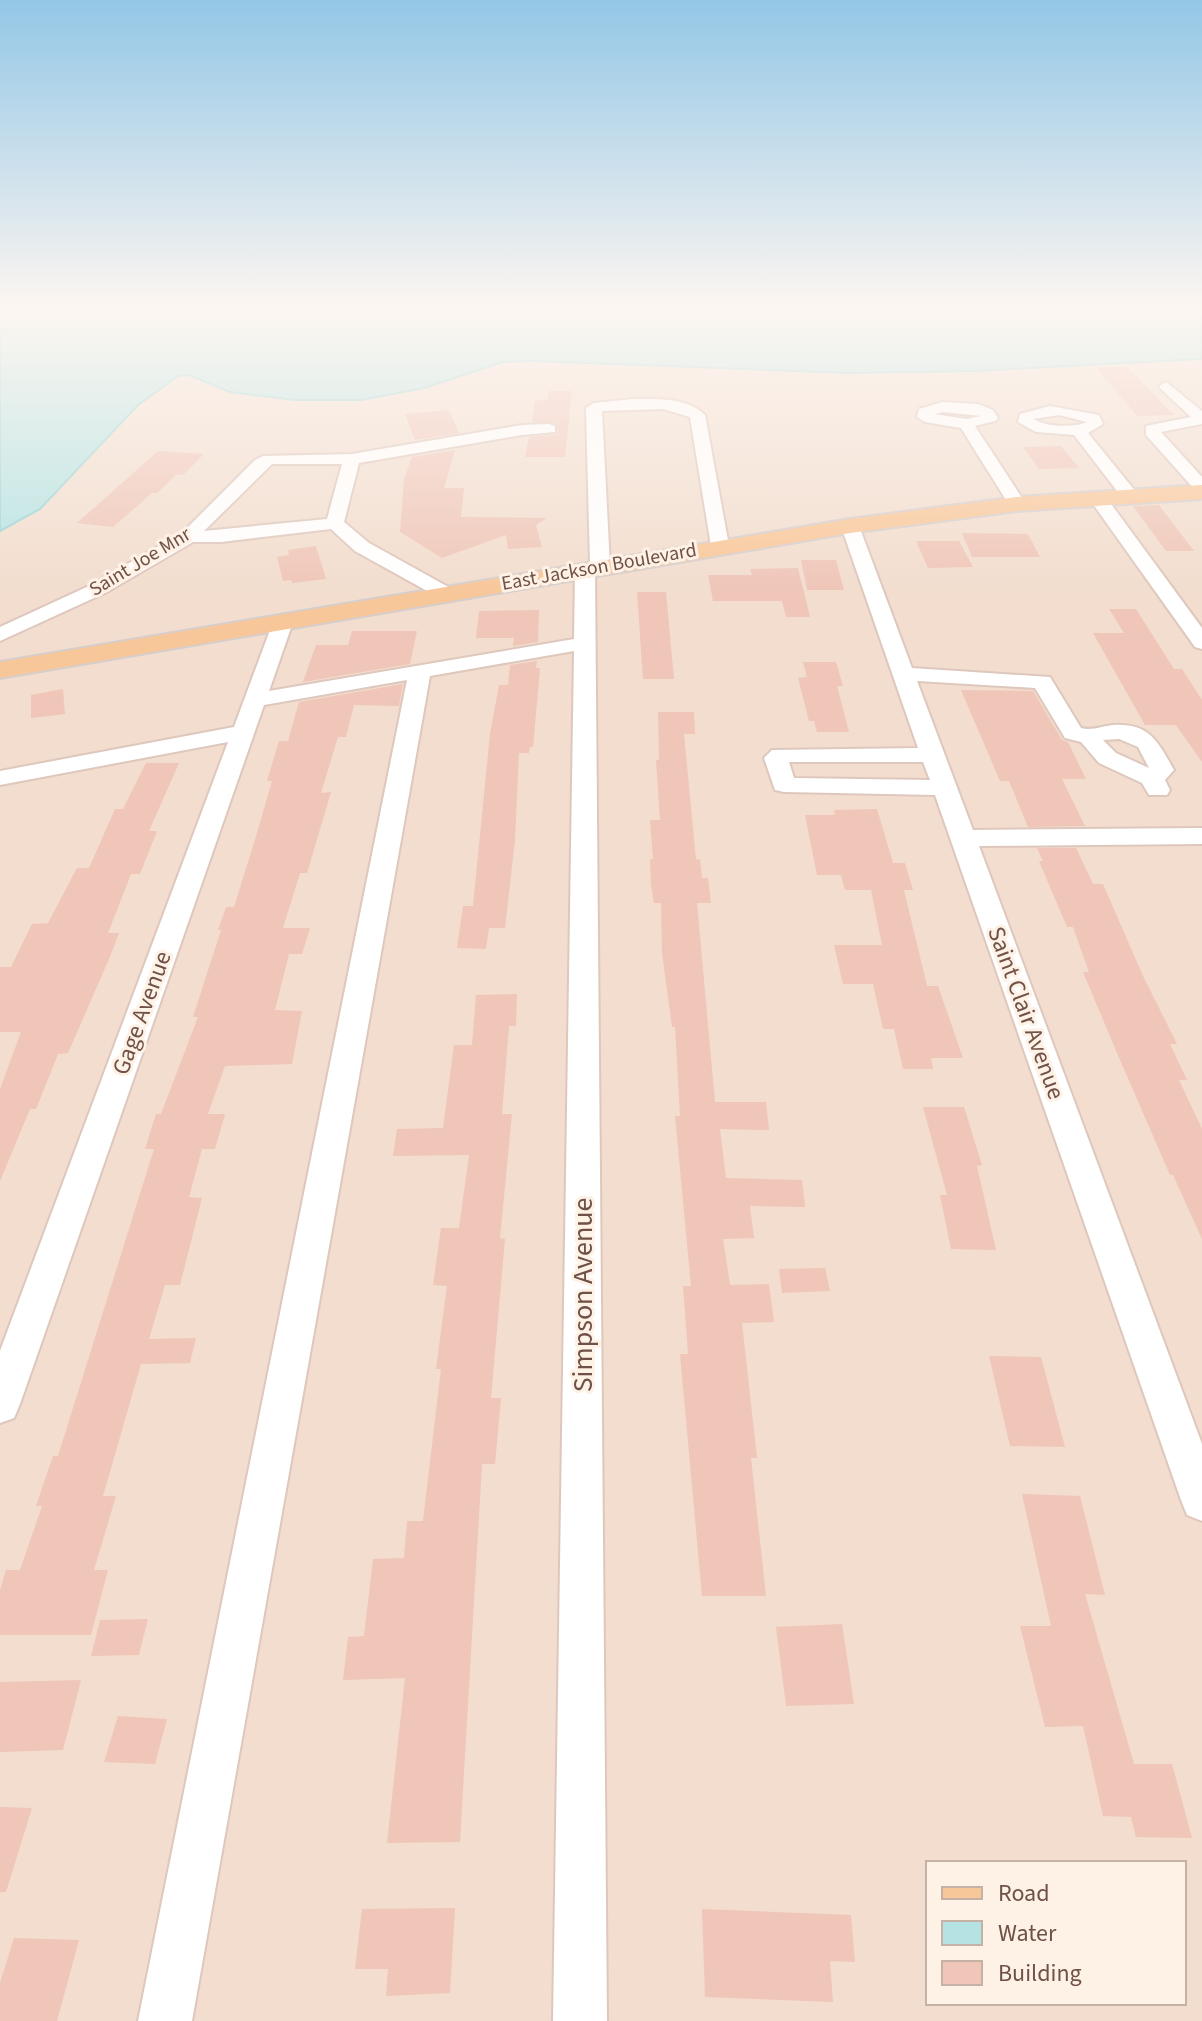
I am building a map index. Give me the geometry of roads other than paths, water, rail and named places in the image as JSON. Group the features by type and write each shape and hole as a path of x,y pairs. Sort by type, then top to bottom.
{"main road":[{"name":"East Jackson Boulevard","path":"0,670 850,526 1017,504 1202,489"}],"street":[{"name":"Simpson Avenue","path":"580,2021 585,643 593,568 594,408 649,405"},
{"name":"Simpson Avenue","path":"673,405 688,407 697,415 720,546"},
{"path":"1187,405 1202,419 1152,429 1202,489"},
{"path":"966,424 1017,504"},
{"name":"Saint Joe Mnr","path":"0,635 98,589 189,536 261,463 269,459 352,459 522,430 549,429"},
{"path":"1079,431 1130,496"},
{"path":"335,523 352,459"},
{"path":"1097,497 1202,643"},
{"path":"189,536 221,537 335,523 362,547 445,593"},
{"name":"Saint Clair Avenue","path":"850,526 1202,1500"},
{"name":"Gage Avenue","path":"0,1404 283,622"},
{"path":"255,700 585,643"},
{"path":"165,2021 420,671"},
{"path":"904,674 1042,682 1073,733 1090,737 1101,733 1125,733 1145,742 1162,770 1155,784 1127,770 1093,745 1090,737"},
{"path":"0,778 243,732"},
{"path":"933,755 780,755 776,758 784,785 945,788"},
{"path":"963,838 1202,836"}],"water":[{"path":"0,405 138,405 40,509 0,531"}]}
